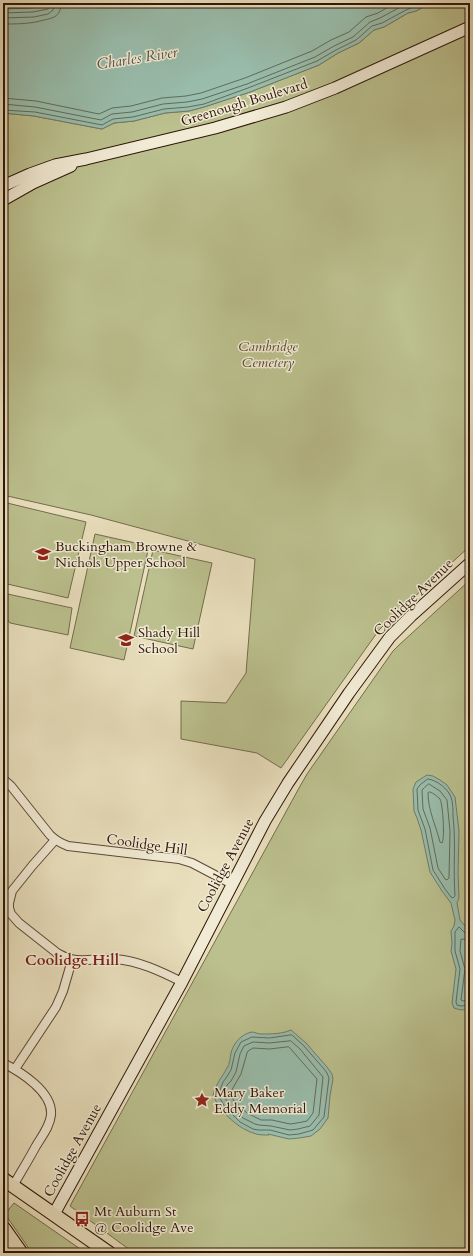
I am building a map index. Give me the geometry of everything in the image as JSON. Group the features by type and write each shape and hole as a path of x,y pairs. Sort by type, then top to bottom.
{"highway":[{"path":"3,1229 20,1253"}],"main road":[{"path":"8,1182 109,1253"}],"street":[{"name":"Greenough Boulevard","path":"3,186 55,165 86,160 241,121 297,103 335,88 470,27"},
{"name":"Greenough Boulevard","path":"3,200 32,183 86,160"},
{"name":"Coolidge Avenue","path":"54,1214 182,982 269,814 288,783 321,733 382,648 399,627 470,563"},
{"name":"Coolidge Hill","path":"3,779 11,786 45,830 55,840 68,846 179,859 192,863 232,884"},
{"path":"55,840 12,891 9,908 11,914 19,923 57,953 72,960 113,958 135,962 182,982"},
{"path":"15,1069 56,1007 63,991 72,960"},
{"path":"3,1063 15,1069 32,1081 48,1101 51,1114 47,1127 8,1182"}],"green space":[{"path":"3,3 49,3 28,8 3,9"},
{"name":"Cambridge Cemetery","path":"431,3 470,3 470,546 379,630 281,768 257,753 181,739 181,701 226,703 246,673 255,559 91,515 3,495 3,113 34,116 102,129 114,123 134,121 165,113 189,111 250,92 319,65 338,53 359,43 374,30 384,27 408,13 416,11"},
{"name":"Buckingham Browne & Nichols Upper School","path":"3,502 86,522 68,598 3,583"},
{"path":"95,534 149,546 124,660 70,648"},
{"path":"153,550 212,563 193,649 134,636"},
{"path":"470,580 470,1253 134,1253 70,1206 307,774 393,651"},
{"path":"3,593 72,608 68,635 10,623 3,617"},
{"path":"14,1203 86,1253 32,1253 5,1214"}],"water":[{"name":"Charles River","path":"49,3 431,3 416,11 408,13 384,27 374,30 359,43 338,53 319,65 250,92 189,111 165,113 134,121 114,123 102,129 34,116 3,113 3,9 32,8"},
{"path":"427,775 433,776 447,785 455,797 459,831 459,898 457,903 460,920 470,932 470,1008 466,1010 454,1008 452,1003 456,969 451,951 451,931 455,920 451,903 430,872 421,830 414,811 413,789 416,782"},
{"path":"291,1030 306,1043 332,1074 333,1079 328,1118 320,1129 311,1136 289,1139 268,1134 269,1135 249,1132 236,1124 220,1108 213,1095 216,1087 229,1065 234,1046 241,1037 252,1032 260,1034 273,1034"}],"place":[{"name":"Buckingham Browne & Nichols Upper School","path":"43,554"},
{"name":"Shady Hill School","path":"126,640"},
{"name":"Mary Baker Eddy Memorial","path":"202,1100"},
{"name":"Mt Auburn St @ Coolidge Ave","path":"82,1219"}],"district":[{"name":"Coolidge Hill","path":"72,960"}]}
